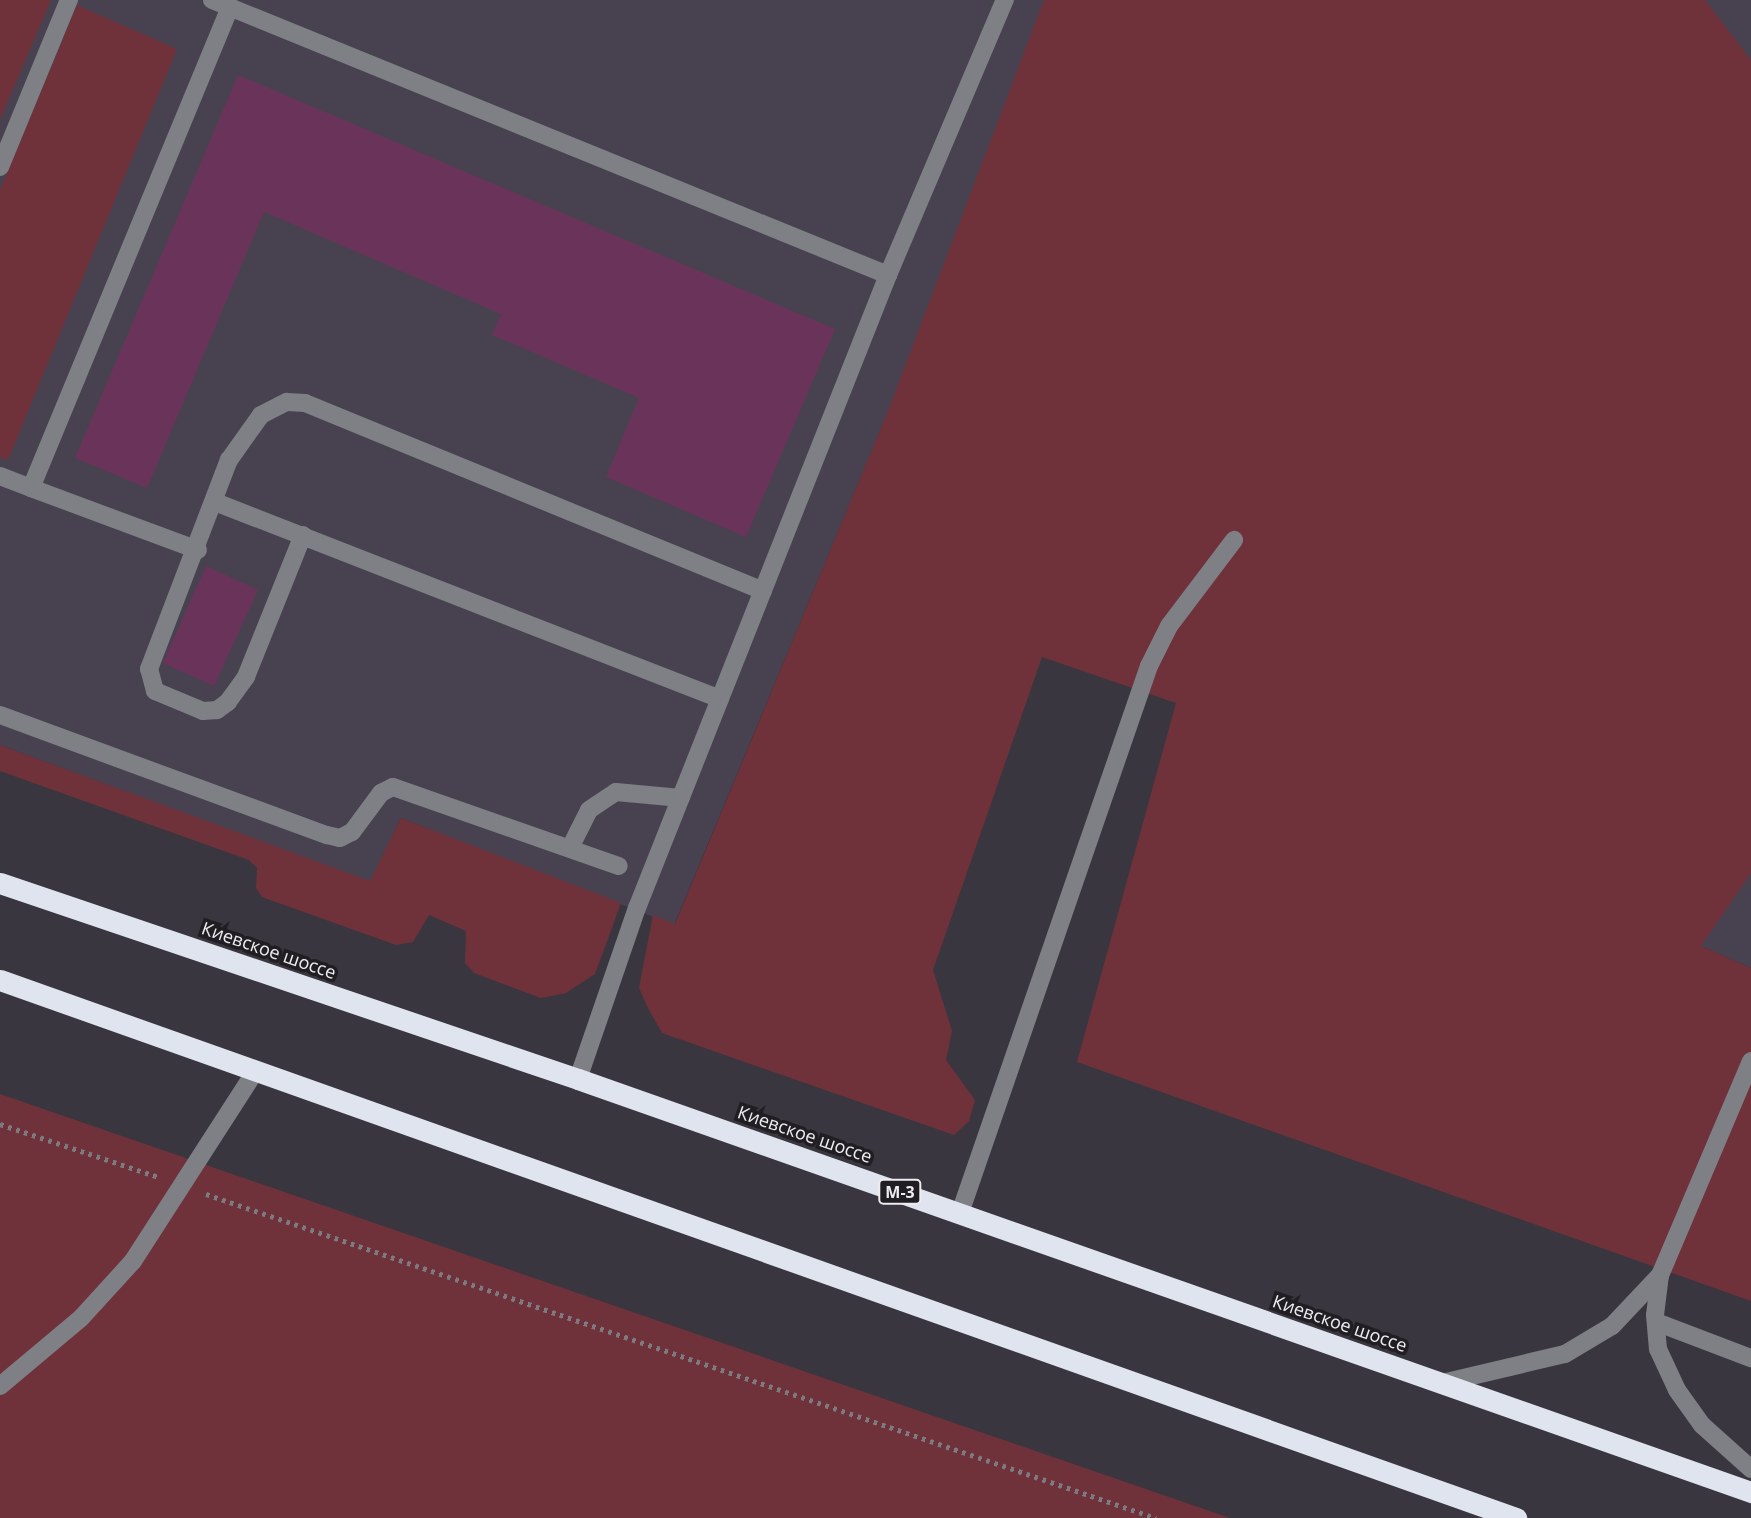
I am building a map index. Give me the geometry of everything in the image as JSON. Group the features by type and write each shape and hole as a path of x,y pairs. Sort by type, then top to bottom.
{"highway":[{"name":"Киевское шоссе","path":"0,883 579,1079 1751,1492"},
{"path":"0,980 1516,1518"}],"street":[{"path":"0,167 69,0"},
{"path":"212,0 888,275"},
{"path":"579,1079 681,798 763,590 888,275 1005,0"},
{"path":"31,488 230,7"},
{"path":"303,535 246,677 224,706 212,711 155,691 149,677 229,460 246,430 274,406 305,402 763,590"},
{"path":"0,477 198,550"},
{"path":"215,502 720,699"},
{"path":"960,1213 1144,679 1169,626 1234,540"},
{"path":"0,715 327,835 340,838 352,832 381,793 393,787 618,866"},
{"path":"570,848 589,810 616,792 681,798"},
{"path":"1751,1061 1660,1275 1656,1322 1658,1349 1677,1390 1702,1425 1751,1469"},
{"path":"0,1386 81,1318 133,1261 184,1186 255,1072"},
{"path":"1442,1383 1565,1354 1612,1326 1660,1275"},
{"path":"1656,1322 1751,1358"}],"path":[{"path":"0,1124 1156,1518"}],"shaded area":[{"path":"0,0 1751,0 1751,968 1701,946 897,390 674,925 401,818 370,882 0,745"},
{"path":"0,0 51,0 0,120"},
{"path":"1044,0 1705,0 1751,60 1751,873 1701,946 1751,968 1751,1301 1077,1062 1176,703 1042,657 933,970 952,1031 946,1060 975,1100 969,1121 954,1135 662,1033 648,1008 639,988 653,915 675,924 888,411"},
{"path":"77,5 177,49 8,460 0,457 0,190"},
{"path":"0,745 370,881 401,818 621,903 595,974 566,993 541,998 474,973 465,963 466,931 429,915 413,942 396,945 262,897 256,888 257,868 249,860 0,771"},
{"path":"0,1094 1230,1518 0,1518"}],"building":[{"path":"238,75 835,329 746,537 606,477 639,398 492,335 501,314 264,212 147,488 75,458"},
{"path":"206,566 258,590 214,686 163,663"}]}
